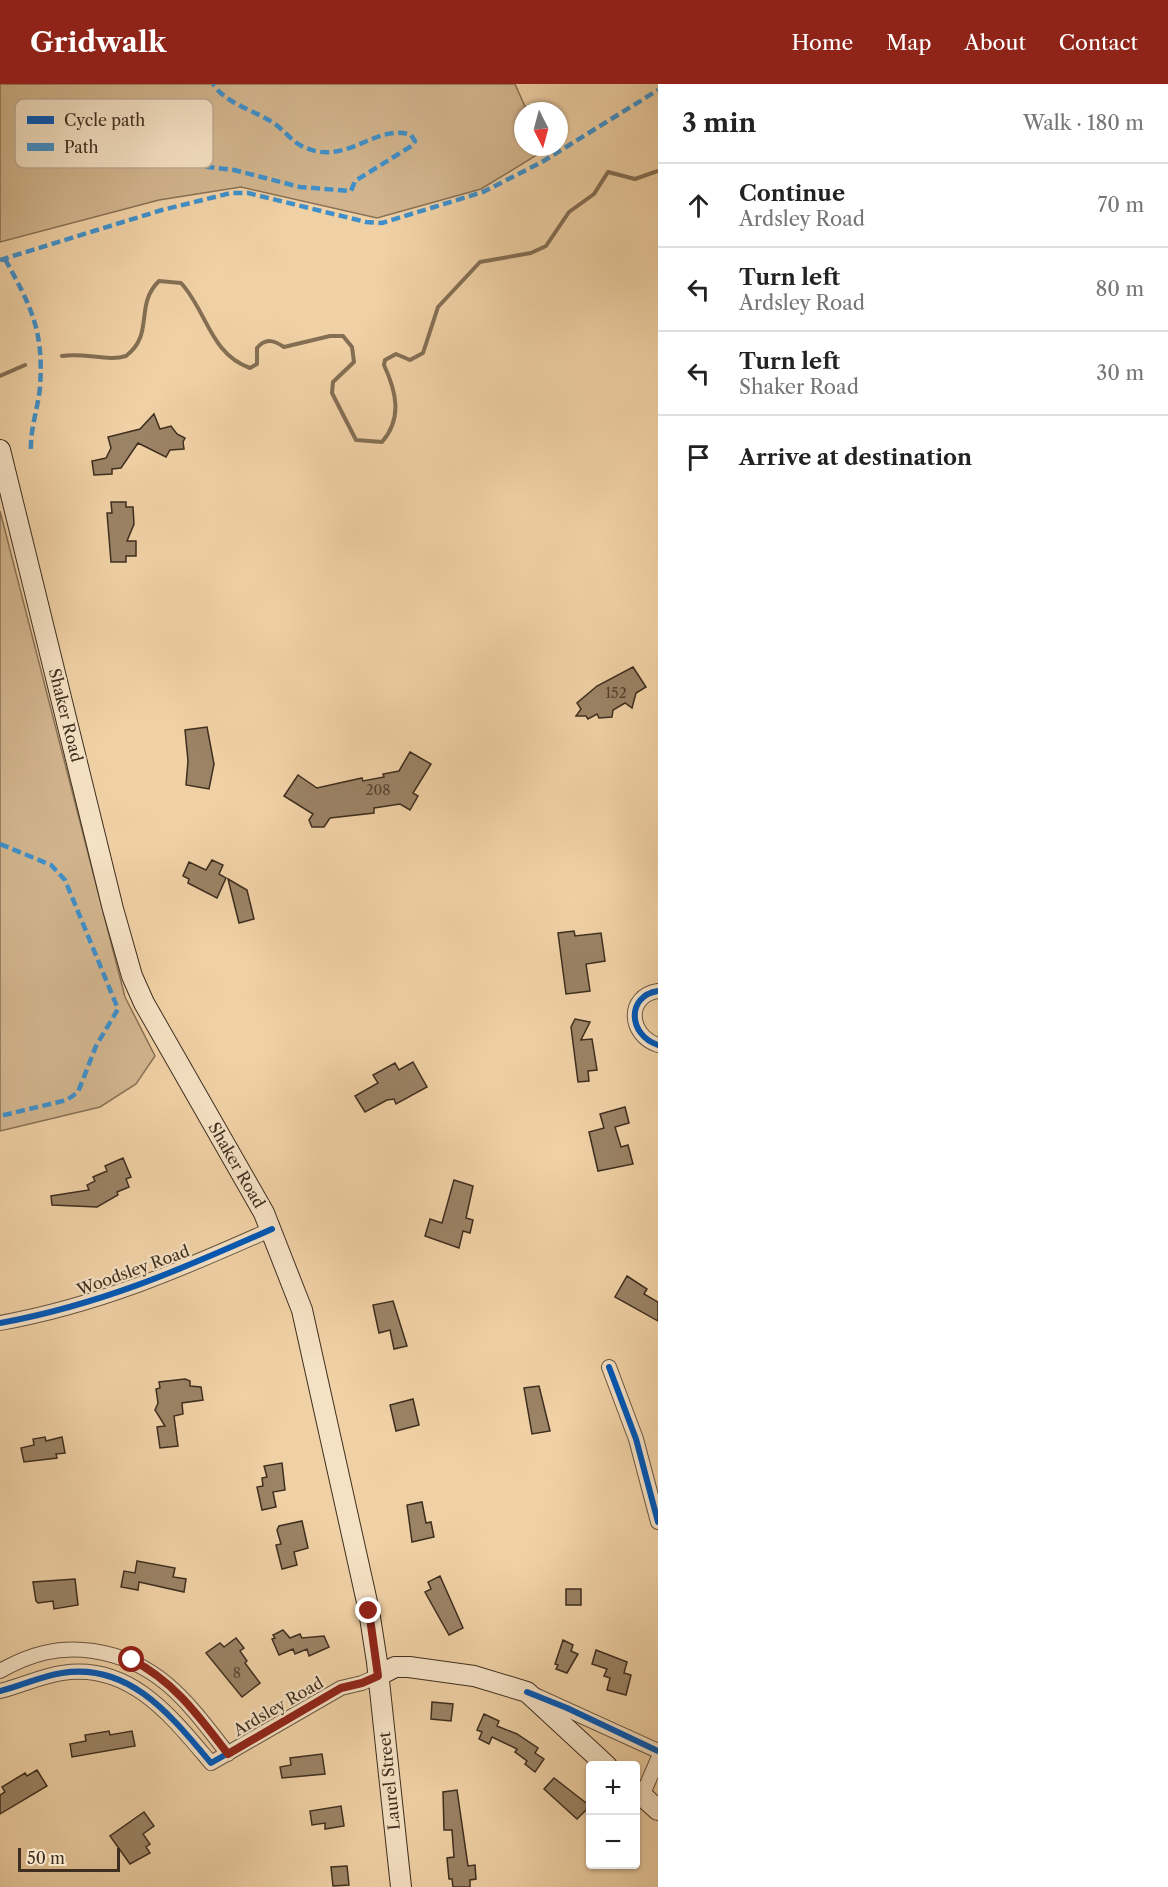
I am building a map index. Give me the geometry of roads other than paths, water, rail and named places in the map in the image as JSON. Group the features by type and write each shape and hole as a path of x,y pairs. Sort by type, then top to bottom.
{"main road":[{"name":"Shaker Road","path":"0,450 113,909 132,976 164,1042 224,1140 272,1229 302,1310 362,1574 378,1676"},
{"path":"378,1676 395,1666 409,1667 474,1676 527,1692 602,1761"},
{"name":"Laurel Street","path":"378,1676 401,1887"},
{"path":"640,1794 658,1810"}],"street":[{"path":"658,991 646,996 634,1019 634,1025 642,1036 658,1045"},
{"name":"Woodsley Road","path":"0,1323 89,1303 127,1291 272,1229"},
{"path":"609,1367 636,1439 658,1522"},
{"name":"Ardsley Road","path":"0,1671 30,1656 52,1650 81,1650 132,1660 151,1670 182,1697 228,1754"},
{"name":"Ardsley Road","path":"0,1691 62,1673 81,1672 112,1677 130,1684 163,1708 211,1763 341,1688 378,1676"},
{"path":"527,1692 658,1751"},
{"path":"640,1791 658,1759"}],"waterway":[{"path":"62,356 112,358 126,356 140,338 147,300 152,290 159,281 181,283 190,294 217,342 226,353 250,368 257,364 257,348 264,342 274,342 284,347 330,336 343,336 352,347 354,362 333,382 332,393 356,440 382,442 389,433 395,414 394,394 384,365 385,360 396,354 410,360 423,353 438,307 480,262 531,253 546,246 569,212 594,194 608,172 635,179 658,171"},
{"path":"0,376 25,365"}]}
